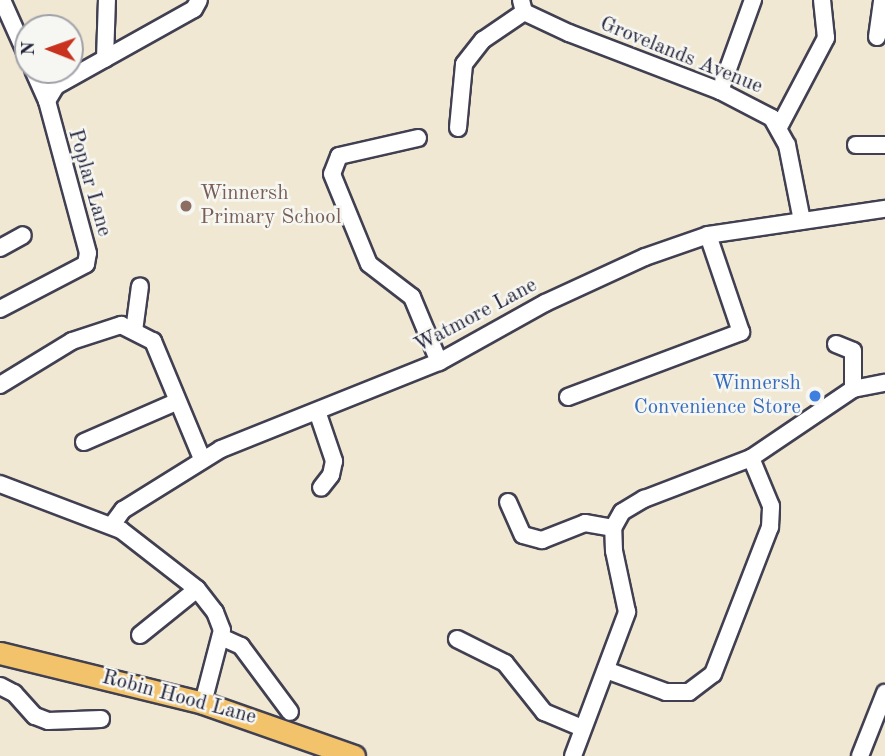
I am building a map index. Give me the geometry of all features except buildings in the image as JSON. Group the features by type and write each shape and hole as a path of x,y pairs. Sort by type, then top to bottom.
{"main road":[{"name":"Robin Hood Lane","path":"0,653 202,703 309,747 354,756"}],"street":[{"path":"2,0 14,27"},
{"path":"105,59 107,0"},
{"path":"47,101 56,86 183,15 200,0"},
{"path":"720,91 752,0"},
{"path":"802,221 787,145 779,127 826,38 822,0"},
{"path":"877,37 883,1"},
{"path":"458,128 464,64 484,40 523,6"},
{"name":"Grovelands Avenue","path":"523,6 765,112 779,127"},
{"name":"Poplar Lane","path":"0,309 86,264 88,253 47,101 39,84"},
{"path":"418,138 339,156 332,174 369,264 412,297 439,362"},
{"path":"856,145 885,145"},
{"name":"Watmore Lane","path":"112,525 123,510 202,459 439,362 577,286 708,235 885,209"},
{"path":"0,248 23,235"},
{"path":"568,397 741,332 708,235"},
{"path":"134,331 140,286"},
{"path":"0,385 72,341 121,325 153,341 176,402 202,459"},
{"path":"836,344 853,351 853,389"},
{"path":"573,756 627,612 613,528 622,512 644,499 751,458 853,389 885,383"},
{"path":"83,442 176,402"},
{"path":"317,411 334,461 331,475 321,488"},
{"path":"606,670 666,692 689,692 713,674 770,527 771,506 751,458"},
{"path":"0,484 112,525 157,554 197,589 218,618 221,636 202,703"},
{"path":"508,502 523,535 542,540 585,523 613,528"},
{"path":"141,635 197,589"},
{"path":"221,636 241,646 290,712"},
{"path":"457,639 505,663 544,712 582,728"},
{"path":"0,686 14,693 34,716 48,721 101,719"},
{"path":"860,756 885,693"}],"place":[{"name":"Winnersh Primary School","path":"186,206"},
{"name":"Winnersh Convenience Store","path":"815,396"}]}
